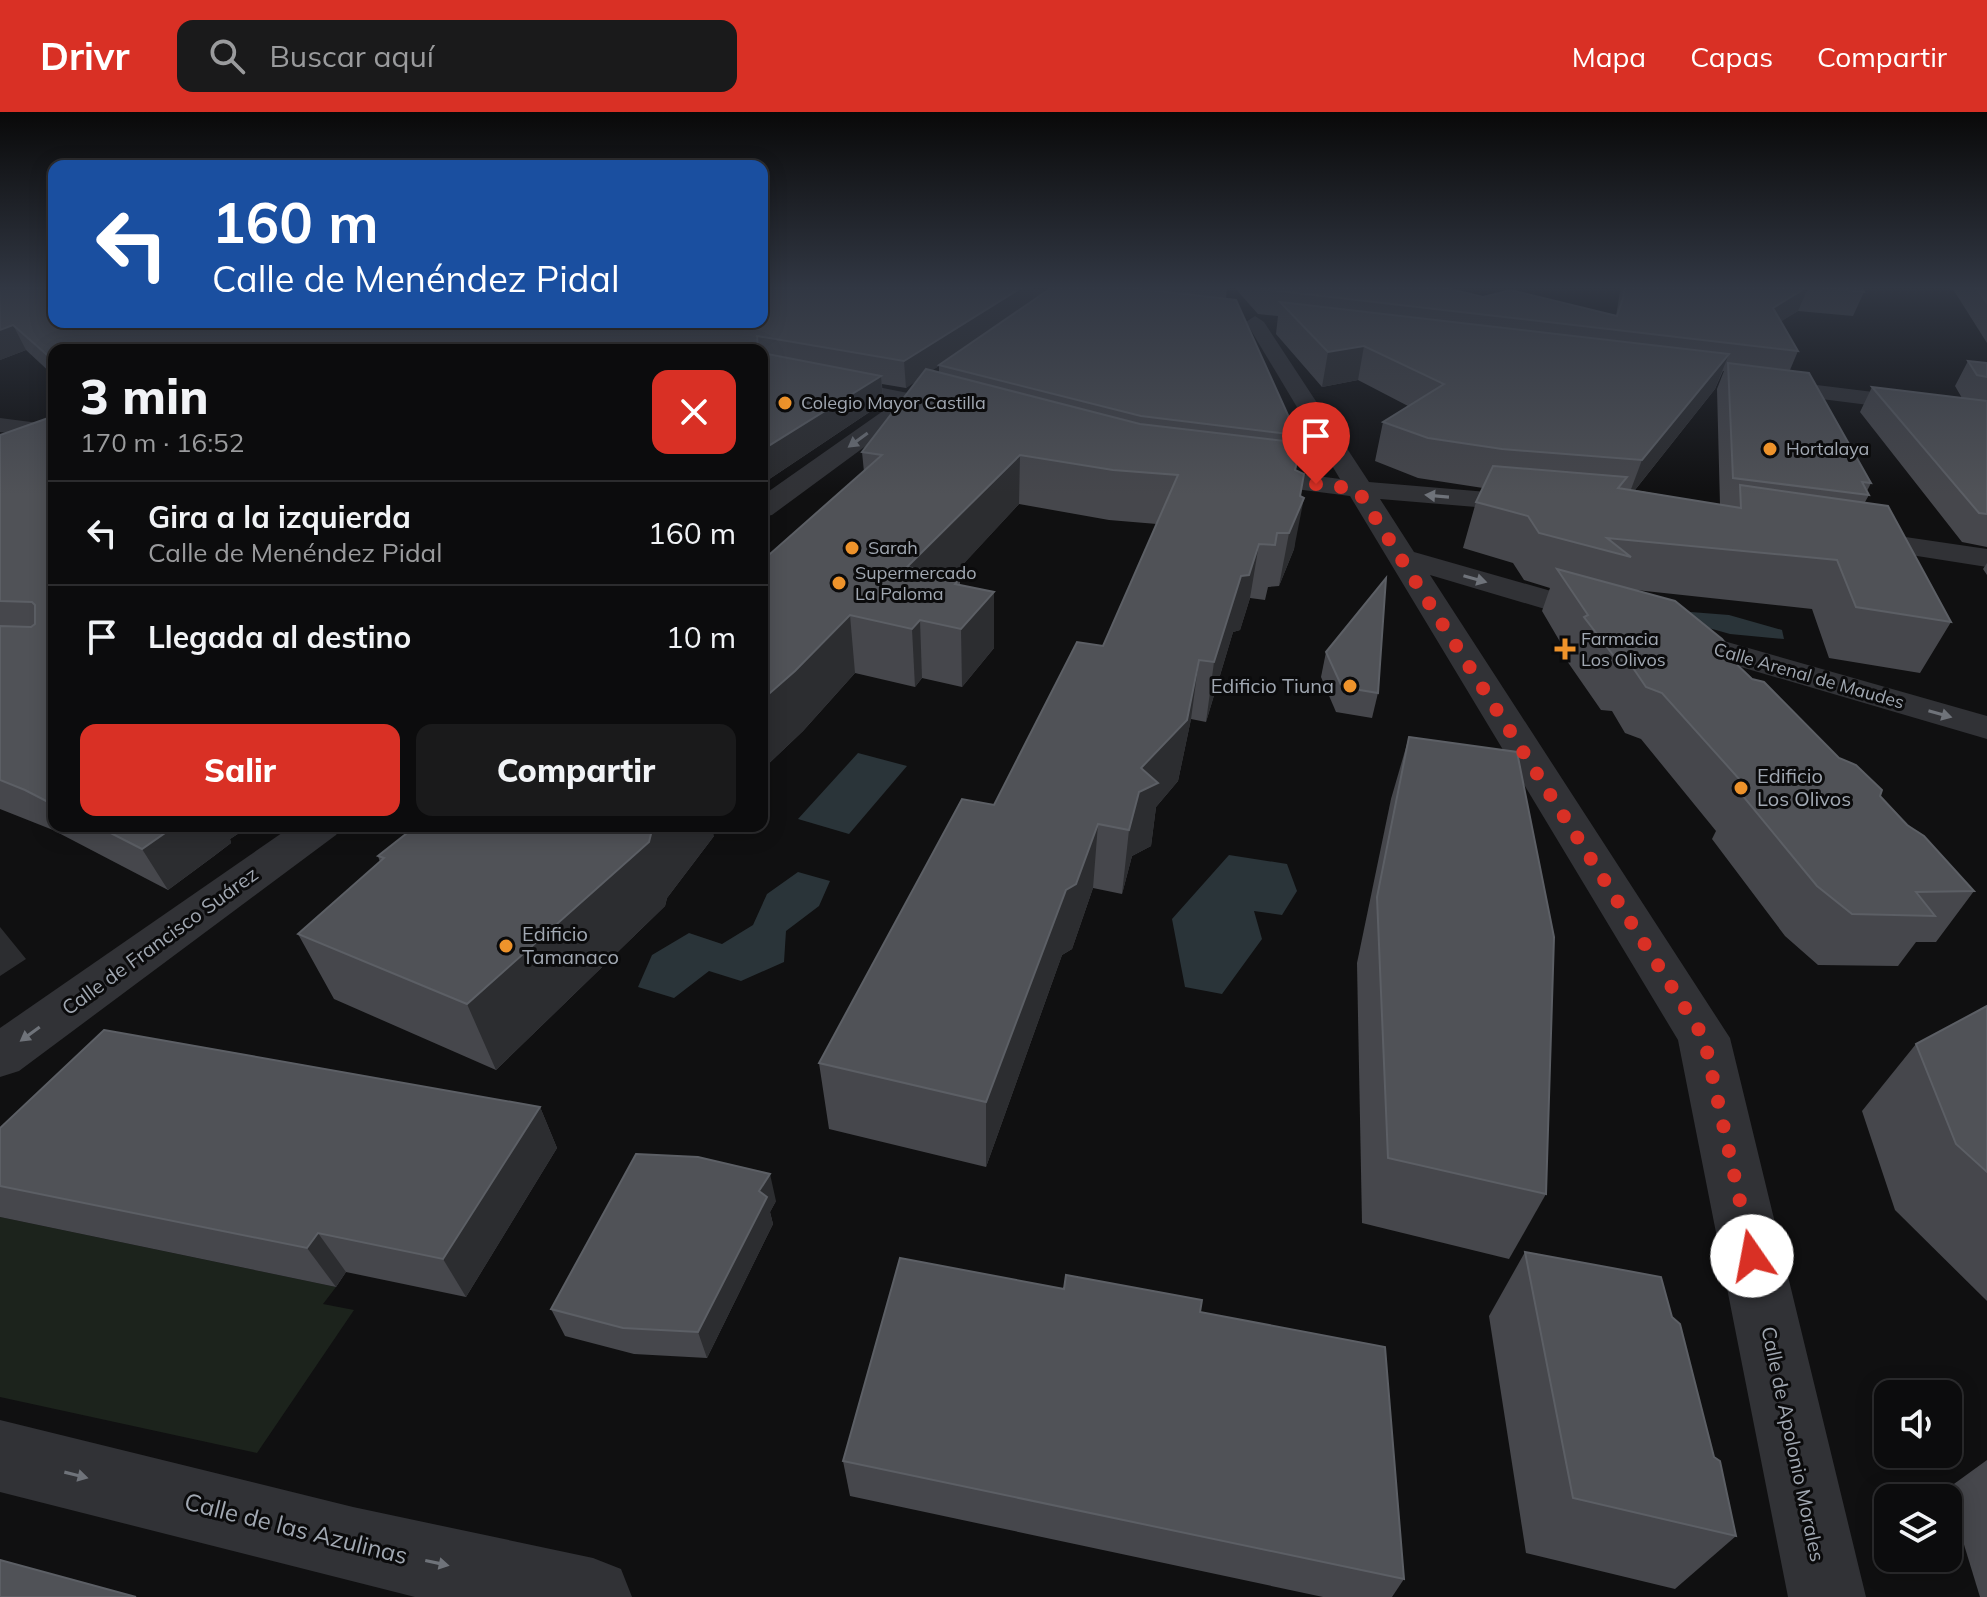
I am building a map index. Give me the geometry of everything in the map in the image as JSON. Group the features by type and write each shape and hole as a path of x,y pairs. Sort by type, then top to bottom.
{"street":[{"name":"Calle de Apolonio Morales","path":"1280,355 1357,489 1704,1038 1827,1597"},
{"path":"768,371 915,399 992,420"},
{"path":"768,505 951,373"},
{"path":"1735,382 1987,413"},
{"path":"0,425 48,431"},
{"path":"1211,470 1357,489 1556,506"},
{"path":"1820,534 1987,558"},
{"name":"Calle Arenal de Maudes","path":"1400,557 1987,728"},
{"name":"Calle de Francisco Suárez","path":"0,1056 313,832"},
{"name":"Calle de las Azulinas","path":"0,1456 353,1545 593,1597"}],"shaded area":[{"path":"1678,611 1729,615 1782,630 1784,639 1730,634 1677,619"},
{"path":"858,753 907,766 849,834 798,819"},
{"path":"1229,855 1287,864 1297,891 1282,915 1254,911 1262,939 1222,994 1185,987 1172,919"},
{"path":"798,872 830,881 819,906 786,931 784,962 741,981 709,971 674,998 638,987 652,955 689,933 722,944 753,925 767,894"},
{"path":"0,1217 336,1287 323,1304 354,1310 257,1453 0,1397"}],"building":[{"path":"768,355 881,376 768,446"},
{"path":"870,355 913,355 904,361"},
{"path":"953,355 1261,355 1297,435 1141,416 939,365"},
{"path":"1384,355 1728,355 1642,460 1502,449 1428,438 1383,422 1444,384"},
{"path":"1968,361 1987,363 1987,377 1977,375"},
{"path":"1728,363 1809,373 1871,483 1862,482 1869,495 1733,478"},
{"path":"926,369 1140,424 1301,443 1295,470 1304,474 1300,496 1304,498 1289,533 1277,533 1275,545 1259,544 1249,575 1241,576 1214,662 1199,660 1187,720 1141,768 1158,783 1139,792 1129,830 1098,824 1076,884 1066,890 986,1102 819,1063 962,799 994,805 1077,642 1103,646 1178,475 1113,470 1020,455 907,567 960,578 955,584 994,592 961,629 920,620 912,629 850,615 768,695 768,556 882,455 862,452"},
{"path":"1872,387 1987,401 1987,514 1979,513"},
{"path":"48,418 48,802 0,780 0,626 31,627 35,624 35,605 32,602 0,601 0,435"},
{"path":"1493,466 1627,477 1618,488 1741,508 1740,485 1888,506 1951,622 1856,607 1837,560 1607,538 1631,557 1539,533 1528,516 1476,502"},
{"path":"1557,569 1675,601 1722,639 1729,648 1728,656 1752,679 1764,682 1839,758 1856,765 1882,790 1880,796 1907,825 1924,836 1974,891 1916,892 1935,916 1852,914 1817,886 1738,790 1749,790 1662,693 1646,687 1631,665 1620,664 1584,617 1588,615"},
{"path":"1386,578 1378,693 1342,687 1326,652"},
{"path":"1409,737 1517,752 1554,937 1546,1194 1388,1158 1377,897"},
{"path":"109,832 166,832 142,849"},
{"path":"408,832 652,832 649,842 467,1004 298,934 384,858 378,856"},
{"path":"1987,1006 1987,1172 1956,1144 1916,1044"},
{"path":"104,1030 540,1107 443,1259 318,1233 307,1248 0,1186 0,1128"},
{"path":"636,1154 698,1157 770,1174 759,1191 767,1197 698,1332 623,1328 551,1309"},
{"path":"1525,1252 1661,1277 1672,1317 1680,1324 1714,1457 1720,1461 1736,1536 1573,1498"},
{"path":"900,1258 1064,1289 1066,1275 1202,1300 1200,1312 1385,1347 1404,1579 843,1461"},
{"path":"0,1560 136,1597 0,1597"}],"place":[{"name":"Colegio Mayor Castilla","path":"785,403"},
{"name":"Hortalaya","path":"1770,449"},
{"name":"Sarah","path":"852,548"},
{"name":"Supermercado La Paloma","path":"839,583"},
{"name":"Farmacia Los Olivos","path":"1565,649"},
{"name":"Edificio Tiuna","path":"1350,686"},
{"name":"Edificio Los Olivos","path":"1741,788"},
{"name":"Edificio Tamanaco","path":"506,946"}],"route":[{"path":"1316,484 1357,489 1704,1038 1752,1256"}]}
